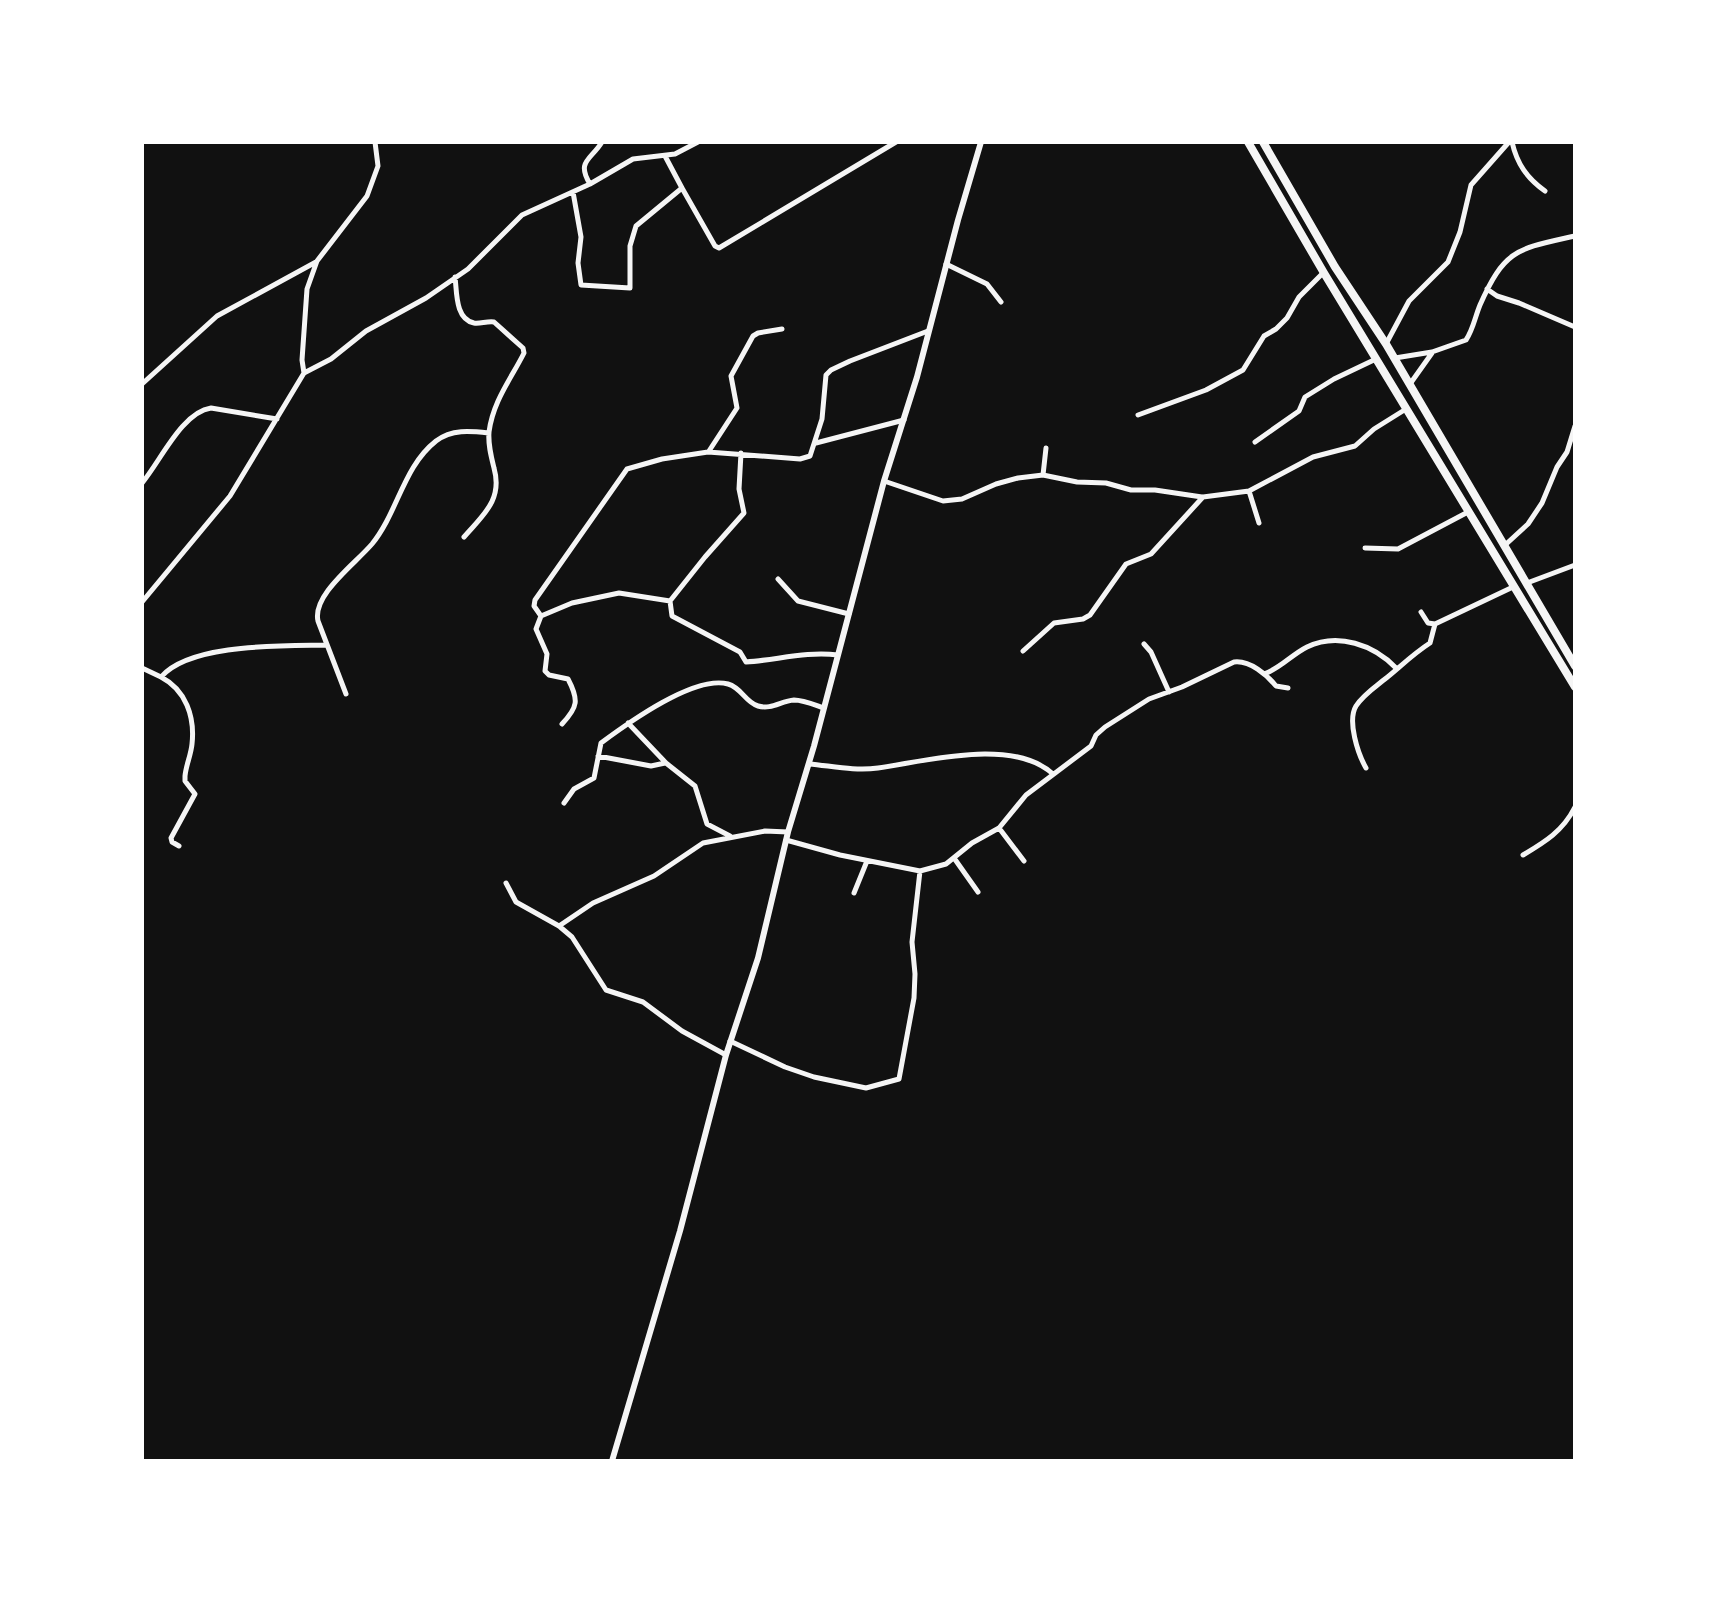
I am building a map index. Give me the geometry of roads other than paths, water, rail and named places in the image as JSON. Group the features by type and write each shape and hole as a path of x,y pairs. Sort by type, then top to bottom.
{"highway":[{"path":"1248,142 1575,687"},
{"path":"1263,142 1335,267 1395,358 1575,666"}],"street":[{"path":"142,602 230,496 304,373 307,289 317,261 367,196 378,166 375,142"},
{"path":"590,184 583,172 584,166 602,142"},
{"path":"304,373 331,359 366,331 426,298 455,277 477,261 522,215 590,184 633,159 665,156 698,142"},
{"path":"665,156 715,246 719,248 896,142"},
{"path":"612,1461 680,1231 730,1041 758,958 788,832 981,142"},
{"path":"1386,344 1409,301 1448,262 1460,232 1471,185 1510,142 1531,181 1545,191"},
{"path":"573,192 580,228 578,263 581,285 626,289 630,288 630,246 636,226 682,188"},
{"path":"1395,358 1432,352 1466,340 1497,269 1521,249 1575,236"},
{"path":"142,384 217,316 317,261"},
{"path":"946,264 987,284 1001,302"},
{"path":"1138,415 1206,390 1243,370 1264,336 1287,318 1299,297 1324,273"},
{"path":"455,277 459,308 467,319 472,323 494,322 523,348 524,353 495,403 489,433 489,454 497,485 495,500 464,537"},
{"path":"1487,289 1497,296 1575,327"},
{"path":"708,452 737,408 731,376 753,336 782,329"},
{"path":"541,616 534,606 535,600 573,550 623,472 662,459 708,452 806,458 812,454 816,443 822,419 824,381 831,370 928,331"},
{"path":"1409,385 1432,352"},
{"path":"1255,442 1299,411 1305,397 1377,359"},
{"path":"142,483 173,440 202,410 211,408 277,419"},
{"path":"884,481 943,501 962,499 1018,478 1043,475 1077,482 1106,483 1131,490 1203,497 1249,491 1313,457 1355,446 1374,429 1407,408"},
{"path":"816,443 904,419"},
{"path":"1503,547 1528,524 1542,503 1567,452 1575,426"},
{"path":"346,694 315,612 317,606 329,588 357,562 380,534 418,457 439,438 457,431 489,433"},
{"path":"1043,475 1046,448"},
{"path":"741,453 739,489 744,513 670,601 672,616 740,652 746,662 821,653 838,655"},
{"path":"1249,491 1259,523"},
{"path":"1023,651 1054,623 1090,615 1126,564 1151,554 1203,497"},
{"path":"1365,548 1398,549 1468,512"},
{"path":"1525,583 1575,565"},
{"path":"778,579 798,601 849,614"},
{"path":"142,585 150,591"},
{"path":"1421,612 1428,623 1435,624 1513,587"},
{"path":"562,724 576,705 568,679 546,674 547,654 536,629 541,616 572,603 619,593 670,601"},
{"path":"1366,768 1355,734 1354,711 1372,689 1430,643 1435,624"},
{"path":"1264,674 1308,647 1321,643 1356,642 1383,655 1396,668"},
{"path":"1144,644 1151,652 1169,692"},
{"path":"161,677 177,663 207,654 264,647 327,645"},
{"path":"786,840 920,871 946,864 972,843 999,828 1026,795 1091,746 1096,735 1105,727 1149,699 1242,661 1264,674 1276,686 1288,688"},
{"path":"142,668 178,688 185,698 192,730 185,776 195,794 171,838 179,846"},
{"path":"564,803 574,789 594,778 601,743 639,714 667,700 720,682 739,688 757,706 767,707 794,700 824,708"},
{"path":"628,723 666,763 695,786 707,824 730,836"},
{"path":"809,764 849,769 875,768 959,755 997,755 1036,761 1053,774"},
{"path":"598,756 651,766 666,763"},
{"path":"1523,855 1560,830 1575,807"},
{"path":"999,828 1024,861"},
{"path":"559,926 593,903 654,876 703,843 765,831 788,832"},
{"path":"954,858 978,892"},
{"path":"854,893 867,861"},
{"path":"730,1041 814,1077 866,1088 899,1079 914,998 912,942 920,871"},
{"path":"506,883 519,905 559,926 579,946 606,990 643,1002 693,1038 726,1055"}]}
